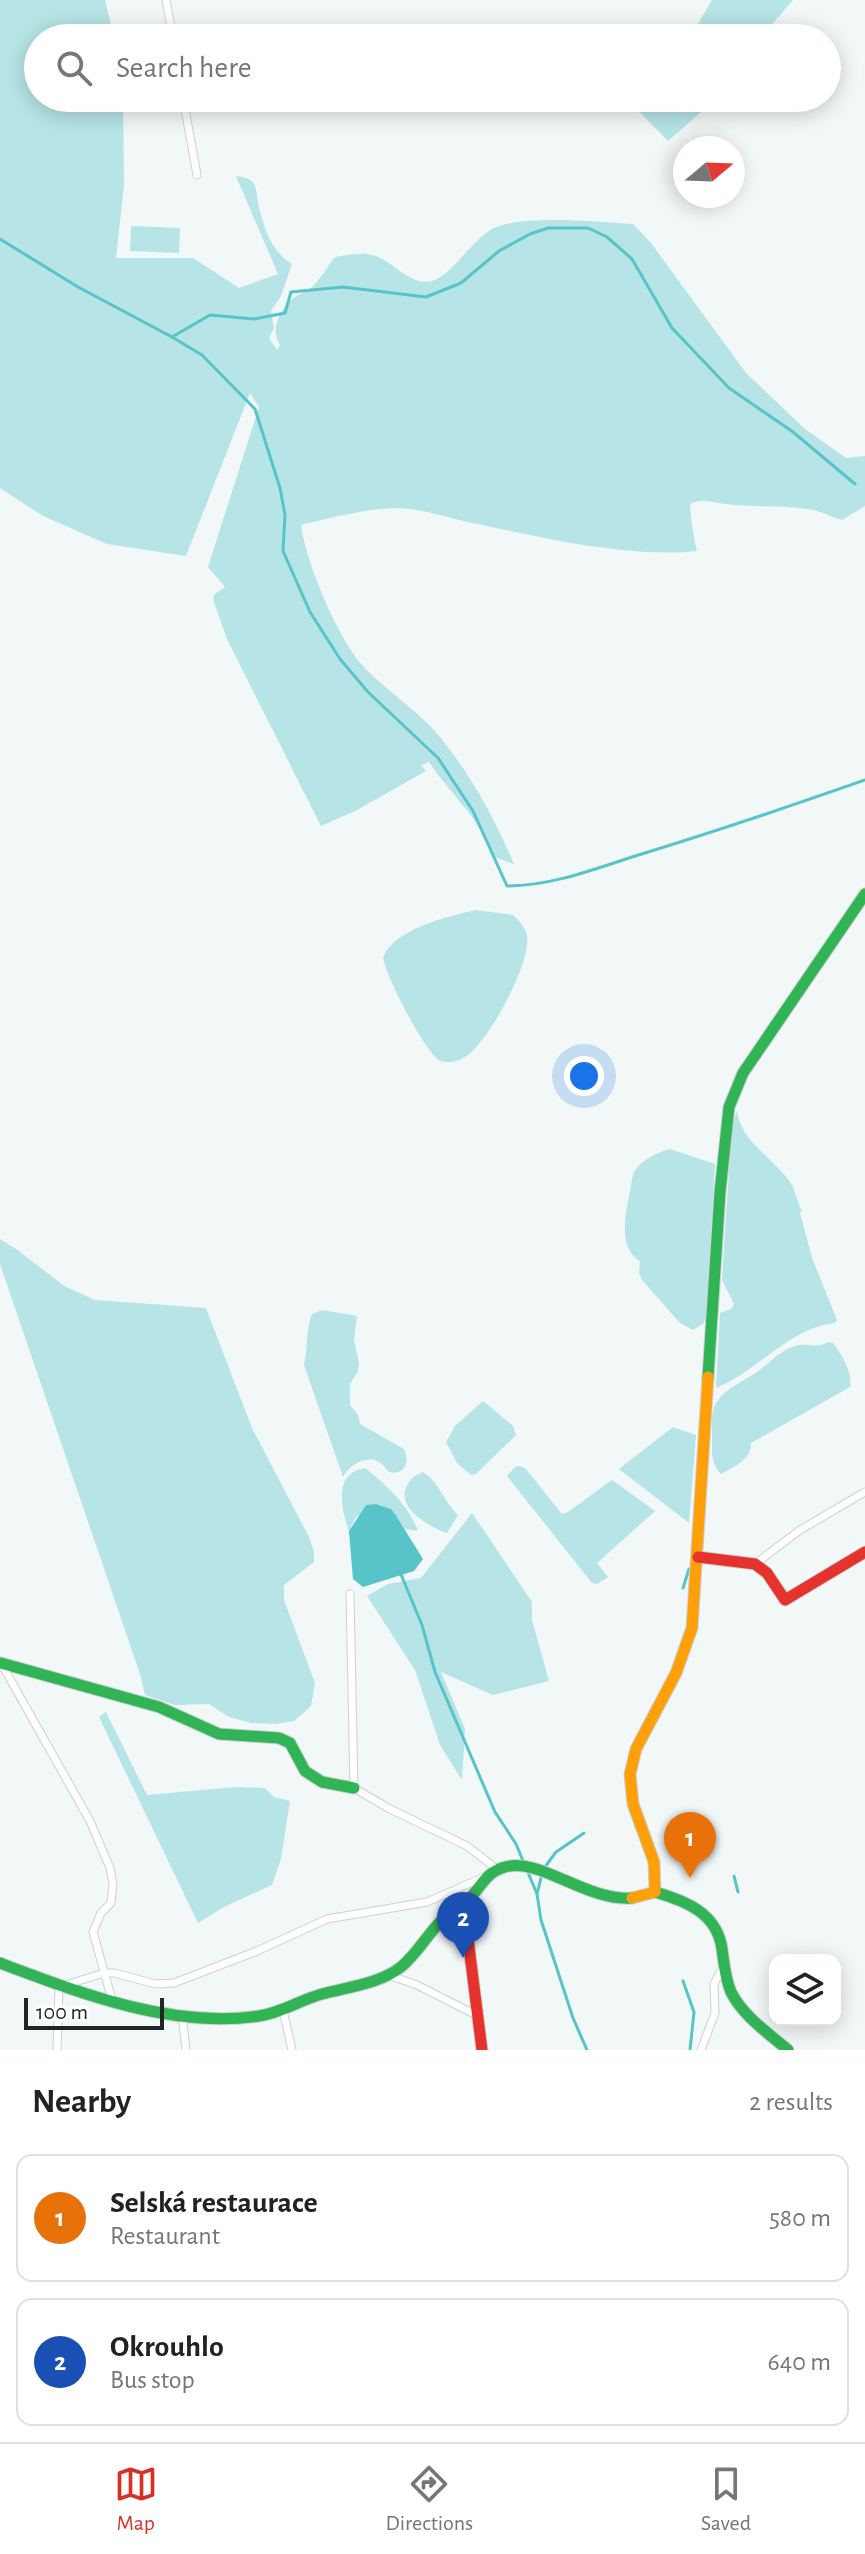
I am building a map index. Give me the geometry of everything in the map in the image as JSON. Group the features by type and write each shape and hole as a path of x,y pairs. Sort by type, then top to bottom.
{"street":[{"path":"166,0 170,24"},
{"path":"186,112 197,175"},
{"path":"655,1892 658,1879 636,1810 630,1775 645,1734 685,1655 692,1628 720,1192 729,1107 743,1073 865,894"},
{"path":"755,1564 800,1530 865,1492"},
{"path":"698,1557 755,1564 767,1573 785,1600 865,1552"},
{"path":"350,1594 354,1788"},
{"path":"1,1663 159,1707 219,1734 279,1738 290,1743 305,1771 322,1782 354,1788 467,1846 498,1870"},
{"path":"1,1663 90,1821 110,1868 113,1884 111,1903 101,1913 93,1932 112,2000"},
{"path":"59,1987 104,1973 156,1984 174,1983 257,1951 327,1919 427,1902 498,1870 522,1865 535,1867 582,1889 618,1900 639,1899 655,1892 688,1902 710,1920 720,1941 723,1967 732,1994 752,2018 788,2050"},
{"path":"0,1963 59,1987 182,2015 256,2017 283,2010 313,1996 388,1975 409,1960 442,1919 470,1898 484,1877"},
{"path":"470,1898 466,1923 482,2050"},
{"path":"701,2050 715,2013 714,1984 723,1967"},
{"path":"388,1975 417,1985 476,2015"},
{"path":"57,2050 59,1987"},
{"path":"283,2010 292,2050"},
{"path":"182,2015 186,2050"}],"shaded area":[{"path":"0,0 105,0 111,24 24,24 24,112 123,112 124,185 116,258 193,258 239,288 278,274 236,176 254,184 269,237 278,252 292,264 281,296 271,311 274,328 269,338 277,350 280,345 276,325 281,312 296,296 315,284 335,257 373,255 424,282 439,278 484,234 505,224 561,220 633,224 651,243 746,373 805,429 846,458 865,456 865,506 842,520 807,509 699,501 690,504 697,551 643,552 587,546 405,508 371,510 303,524 305,543 317,580 343,637 363,666 440,737 482,798 514,864 494,857 474,819 429,762 421,765 426,771 355,811 321,826 227,639 213,599 225,587 208,567 259,407 250,393 186,556 107,544 43,516 0,488"},
{"path":"712,0 793,0 772,24 698,24"},
{"path":"640,112 701,112 668,141"},
{"path":"131,226 180,228 179,253 130,251"},
{"path":"476,910 513,915 526,932 527,947 516,982 485,1036 462,1059 440,1061 407,1013 383,958 398,939 423,925"},
{"path":"737,1111 745,1133 793,1187 802,1211 812,1258 837,1320 788,1341 716,1388 720,1313 731,1309 734,1304 722,1280 732,1124"},
{"path":"670,1149 715,1164 706,1317 704,1323 693,1330 680,1323 642,1280 640,1261 628,1248 626,1239 625,1219 634,1172 650,1157"},
{"path":"0,1239 64,1286 95,1300 206,1308 252,1428 314,1552 314,1562 284,1585 284,1600 315,1683 311,1706 294,1721 251,1723 229,1717 209,1704 175,1705 145,1695 0,1264"},
{"path":"322,1310 357,1316 354,1340 359,1363 350,1384 350,1405 358,1415 360,1424 404,1449 406,1463 399,1472 389,1472 380,1463 369,1459 353,1465 343,1477 304,1365 310,1320 312,1314"},
{"path":"833,1343 846,1364 850,1387 751,1443 749,1454 721,1474 713,1458 712,1415 721,1396 787,1349"},
{"path":"483,1401 513,1426 516,1435 476,1474 471,1475 457,1463 446,1442 455,1426"},
{"path":"673,1427 696,1435 689,1523 619,1469"},
{"path":"519,1466 525,1468 562,1514 612,1480 655,1511 597,1563 608,1577 597,1584 592,1583 507,1476"},
{"path":"365,1468 402,1504 418,1531 405,1529 391,1509 376,1504 356,1517 349,1531 342,1503 344,1484 355,1471"},
{"path":"423,1472 458,1515 447,1533 423,1521 405,1500 410,1482"},
{"path":"472,1513 532,1602 532,1620 549,1681 493,1695 441,1672 465,1729 462,1780 440,1745 415,1670 367,1596 388,1584 421,1578"},
{"path":"106,1712 147,1795 236,1787 265,1788 274,1797 290,1801 281,1859 272,1885 198,1923 99,1717"}],"water":[{"path":"376,1504 391,1509 423,1559 414,1571 363,1587 353,1579 349,1531 366,1505"}],"waterway":[{"path":"0,239 78,287 172,337 210,315 254,319 285,313 291,292 343,287 426,297 461,283 499,251 530,234 548,228 588,228 607,237 632,259 672,328 729,388 793,432 855,484"},
{"path":"172,337 202,355 255,409 280,488 285,515 283,551 310,612 340,659 368,692 438,758 473,811 507,886 539,883 586,872 865,780"},
{"path":"683,1588 689,1569"},
{"path":"400,1572 422,1625 435,1672 495,1812 516,1844 524,1863"},
{"path":"545,1867 556,1852 584,1833"},
{"path":"527,1870 537,1894"},
{"path":"542,1874 537,1894 541,1920 573,2018 587,2050"},
{"path":"734,1876 738,1892"},
{"path":"683,1981 694,2012 690,2050"}],"traffic: fast":[{"path":"708,1377 729,1107 743,1073 865,894"},
{"path":"1,1663 159,1707 219,1734 279,1738 290,1743 305,1771 322,1782 354,1788"},
{"path":"0,1963 62,1986 160,2013 226,2019 259,2016 392,1973 407,1962 441,1921 469,1899 489,1876 505,1867 533,1868 597,1893 632,1898"},
{"path":"655,1892 689,1904 714,1926 722,1949 727,1981 736,2001 756,2024 788,2050"}],"traffic: slow":[{"path":"632,1898 655,1892 654,1862 633,1804 630,1774 636,1749 676,1673 692,1628 708,1377"}],"traffic: jam":[{"path":"698,1557 755,1564 767,1573 785,1600 865,1552"},
{"path":"470,1898 466,1923 482,2050"}],"place":[{"name":"Selská restaurace","path":"690,1878"},
{"name":"Okrouhlo","path":"463,1958"}]}
